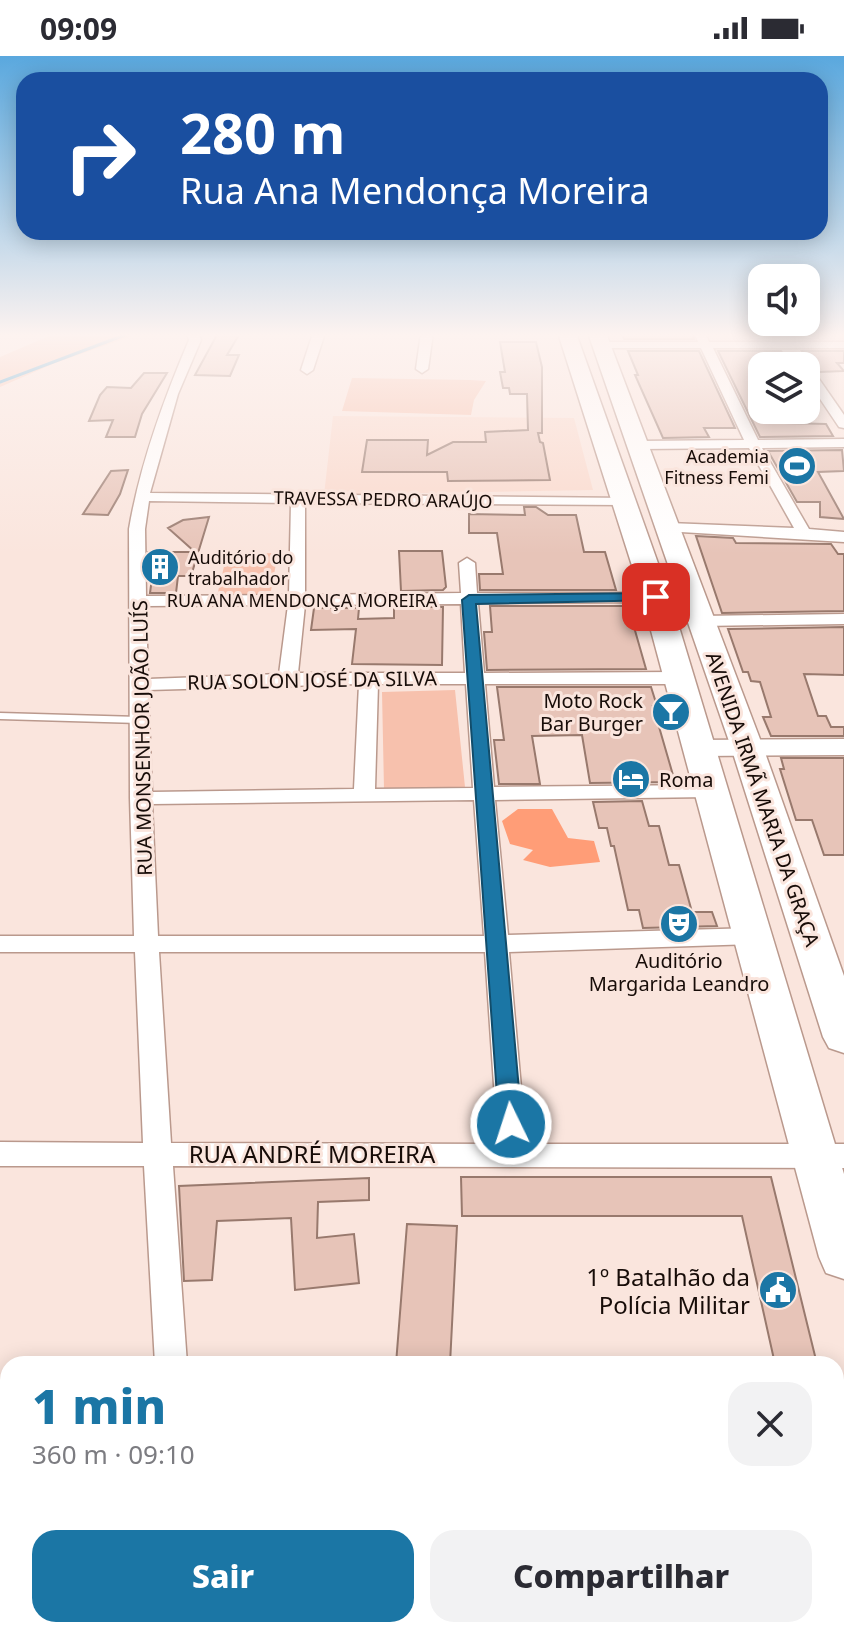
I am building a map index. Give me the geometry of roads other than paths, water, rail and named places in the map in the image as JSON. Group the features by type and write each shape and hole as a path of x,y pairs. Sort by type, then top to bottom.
{"main road":[{"path":"609,407 624,433"},
{"path":"617,407 624,433"},
{"name":"AVENIDA IRMÃ MARIA DA GRAÇA","path":"624,433 624,501 656,597 754,936 830,1156 844,1257"},
{"name":"AVENIDA IRMÃ MARIA DA GRAÇA","path":"624,433 669,528 747,747 844,1037"}],"street":[{"name":"RUA MONSENHOR JOÃO LUÍS","path":"168,407 142,497 137,529 140,798 170,1356"},
{"path":"735,407 804,533"},
{"path":"832,407 844,424"},
{"path":"624,433 753,444 844,443"},
{"name":"TRAVESSA PEDRO ARAÚJO","path":"142,497 624,501"},
{"path":"288,679 297,600 298,498"},
{"path":"669,528 844,537"},
{"path":"467,563 473,677 486,796 513,1154"},
{"name":"RUA ANA MENDONÇA MOREIRA","path":"139,601 656,597"},
{"path":"701,621 844,619"},
{"name":"RUA SOLON JOSÉ DA SILVA","path":"139,685 288,679 677,678"},
{"path":"364,795 369,679"},
{"path":"699,748 844,747"},
{"path":"140,798 710,791"},
{"path":"0,944 498,944 754,936"},
{"name":"RUA ANDRÉ MOREIRA","path":"0,1154 830,1156"}],"lane":[{"path":"0,716 139,720"}],"place":[{"name":"Academia Fitness Femi","path":"797,466"},
{"name":"Auditório do trabalhador","path":"160,567"},
{"name":"Moto Rock Bar Burger","path":"671,712"},
{"name":"Roma","path":"631,779"},
{"name":"Auditório Margarida Leandro","path":"679,924"},
{"name":"1º Batalhão da Polícia Militar","path":"778,1290"}]}
